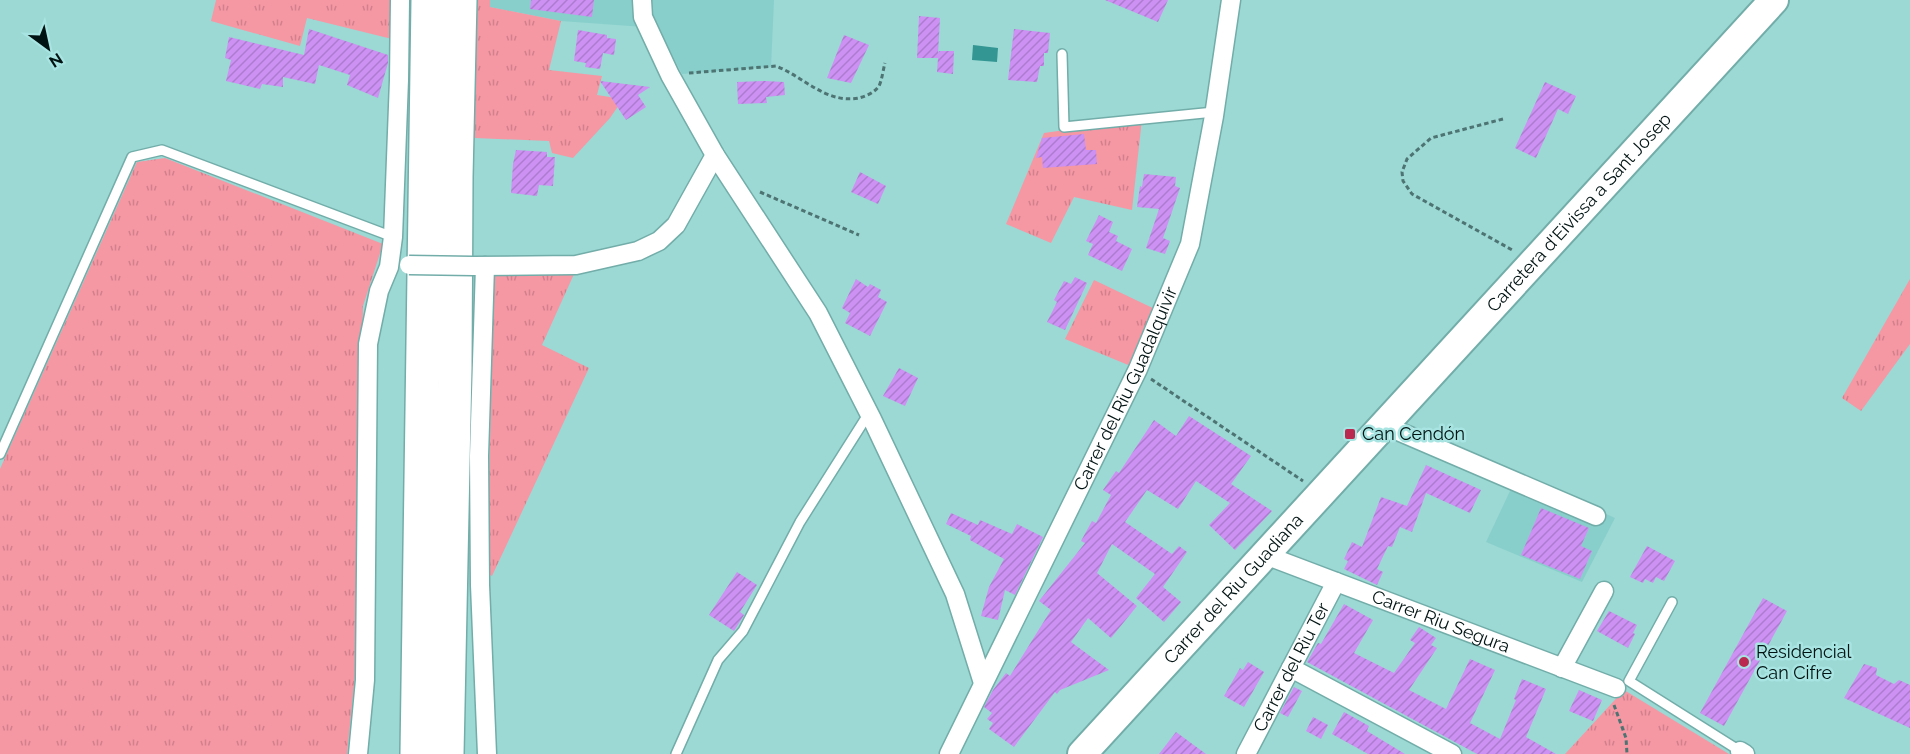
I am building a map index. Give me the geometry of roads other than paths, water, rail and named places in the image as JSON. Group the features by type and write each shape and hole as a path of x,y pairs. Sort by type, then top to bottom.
{"highway":[{"path":"417,754 428,0"},
{"path":"447,754 460,0"},
{"path":"449,640 463,754"},
{"path":"405,754 418,680"}],"main road":[{"name":"Carretera d'Eivissa a Sant Josep","path":"1384,425 1774,0"},
{"name":"Carrer del Riu Guadiana","path":"1082,754 1384,425"}],"street":[{"path":"358,754 365,680 368,344 380,291 389,267 393,237 400,0"},
{"path":"642,0 644,16 670,75 716,155 818,313 869,412 955,594 983,683"},
{"name":"Carrer del Riu Guadalquivir","path":"950,754 1138,369 1190,244 1231,0"},
{"path":"389,267 409,265 576,266 638,251 659,242 676,225 716,155"},
{"path":"479,266 480,585 487,754"},
{"path":"1384,425 1596,516"},
{"name":"Carrer Riu Segura","path":"1265,555 1616,688"},
{"name":"Carrer del Riu Ter","path":"1246,754 1336,582"},
{"path":"1562,668 1604,591"},
{"path":"1291,668 1452,754"}],"lane":[{"path":"1062,54 1064,127 1214,112"},
{"path":"0,454 132,157 162,150 393,237"},
{"path":"676,754 718,660 743,631 800,522 869,412"},
{"path":"1672,602 1629,681 1743,753"}],"place":[{"name":"Can Cendón","path":"1350,434"},
{"name":"Residencial Can Cifre","path":"1744,662"}]}
